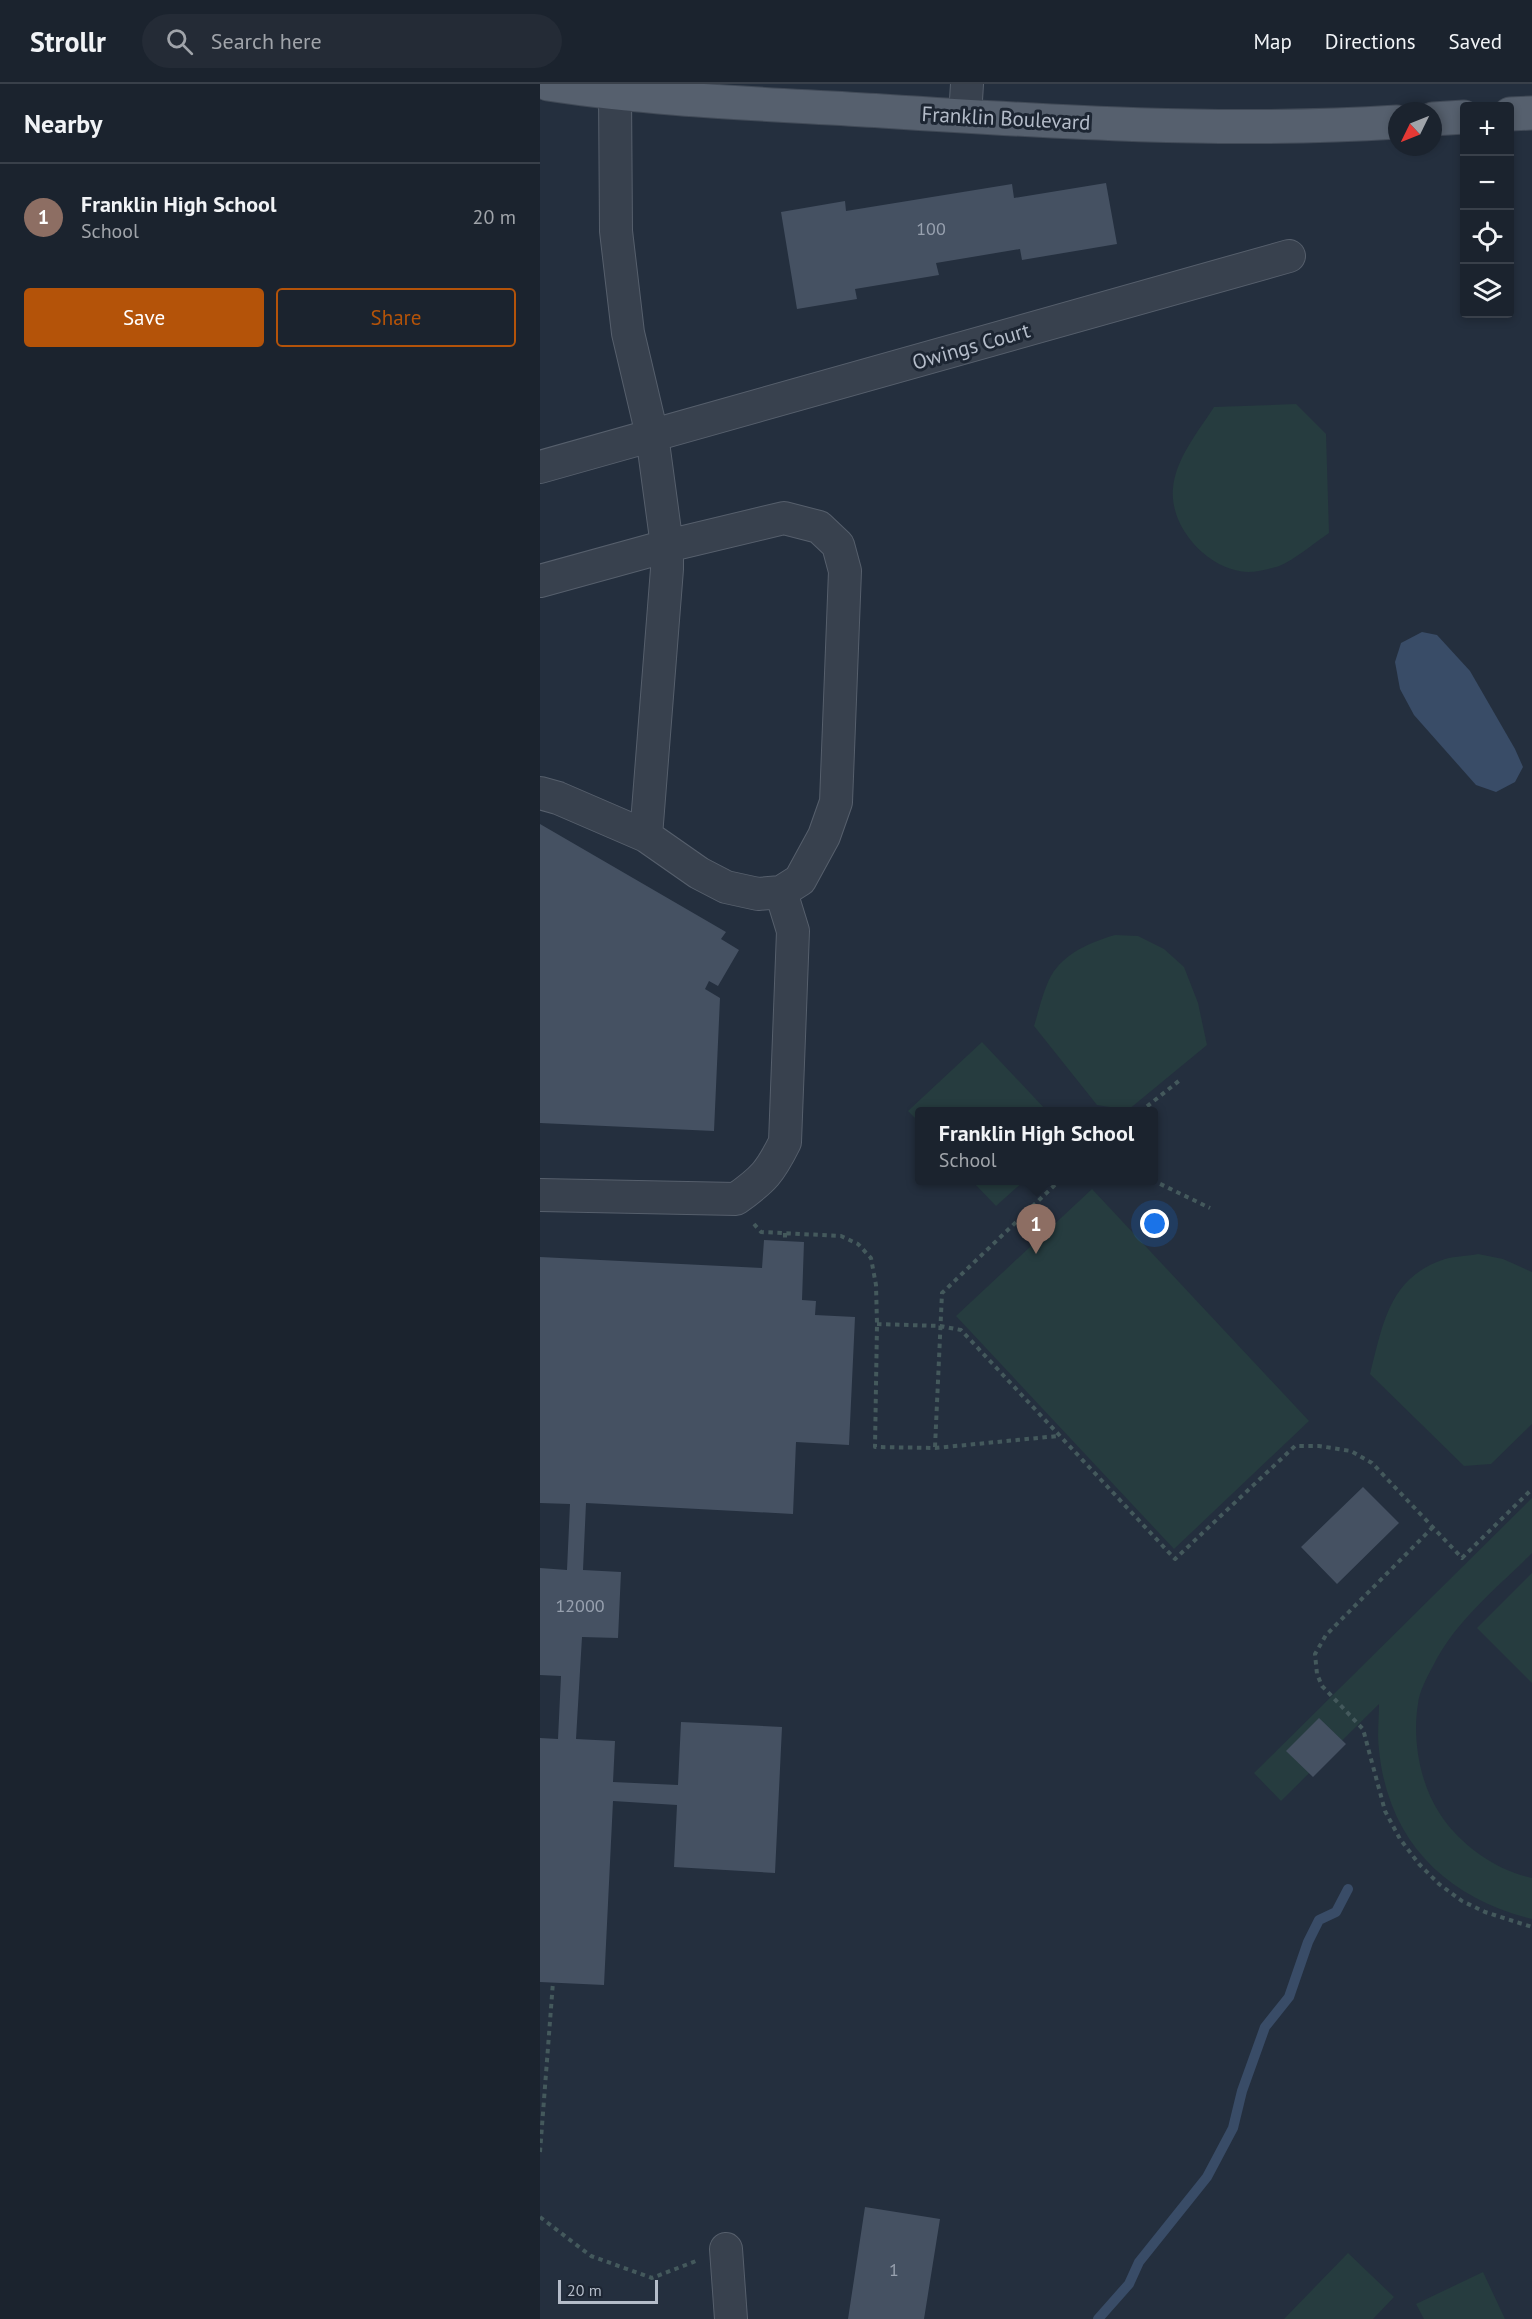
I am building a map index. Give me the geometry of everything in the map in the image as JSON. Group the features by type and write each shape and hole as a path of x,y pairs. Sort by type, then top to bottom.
{"main road":[{"name":"Franklin Boulevard","path":"548,84 615,94 965,116 1195,127 1280,127 1388,122"},
{"name":"Franklin Boulevard","path":"540,103 615,94"},
{"path":"1514,114 1532,113"},
{"path":"1442,118 1460,117"}],"street":[{"path":"965,116 967,84"},
{"path":"615,94 616,231 628,333 652,435 667,546 646,836"},
{"name":"Owings Court","path":"540,467 1289,256"},
{"path":"540,581 667,546 784,518 819,526 838,545 845,571 836,802 824,836 800,880 781,892 758,894 726,887 699,873 646,836 558,798 540,793"},
{"path":"540,1195 736,1199 771,1170 785,1142 793,931 781,892"},
{"path":"726,2249 731,2319"}],"path":[{"path":"1146,1107 1180,1080"},
{"path":"1158,1183 1210,1209"},
{"path":"935,1448 942,1293 1055,1185"},
{"path":"736,1199 761,1232 841,1236 858,1244 871,1258 876,1285 878,1324 875,1447 935,1448 1059,1436"},
{"path":"785,1233 785,1241"},
{"path":"878,1324 940,1326 961,1330 1175,1559 1296,1446 1319,1446 1351,1451 1372,1463 1462,1558 1532,1488"},
{"path":"1433,1527 1326,1635 1316,1654 1317,1674 1322,1686 1363,1729 1385,1811 1400,1839 1419,1864 1439,1884 1462,1901 1485,1912 1532,1927"},
{"path":"540,2152 553,1982"},
{"path":"540,2217 591,2256 652,2278 726,2249"}],"green space":[{"path":"1296,404 1326,434 1329,533 1295,557 1276,567 1248,572 1233,570 1219,564 1194,545 1178,518 1173,503 1173,488 1178,466 1214,407"},
{"path":"1115,935 1138,936 1164,949 1184,967 1198,1003 1207,1045 1132,1107 1097,1105 1034,1026 1046,988 1056,968 1071,955 1097,941"},
{"path":"982,1042 1043,1107 915,1107 915,1118 908,1111"},
{"path":"976,1185 1020,1185 996,1206"},
{"path":"1092,1189 1309,1421 1174,1549 956,1316"},
{"path":"1478,1254 1503,1259 1532,1272 1532,1424 1491,1464 1464,1466 1370,1374 1385,1320 1400,1290 1426,1267 1449,1258"},
{"path":"1532,1498 1532,1553 1465,1620 1442,1650 1420,1695 1416,1732 1419,1761 1427,1789 1440,1814 1457,1836 1480,1855 1506,1869 1532,1878 1532,1919 1473,1897 1448,1880 1427,1861 1409,1838 1395,1812 1385,1783 1378,1744 1379,1704 1281,1801 1254,1773"},
{"path":"1532,1573 1532,1683 1477,1628"},
{"path":"1348,2253 1394,2297 1373,2319 1284,2319"},
{"path":"1483,2272 1505,2319 1424,2319 1416,2304"}],"water":[{"path":"1422,632 1437,635 1470,671 1523,767 1515,782 1496,792 1476,785 1414,715 1400,689 1395,662 1401,643"}],"building":[{"path":"1106,183 1117,244 1022,260 1020,249 936,263 939,275 855,289 857,299 797,309 781,212 845,201 846,211 1012,184 1014,198"},
{"path":"540,824 726,932 721,939 739,950 718,986 709,981 705,989 720,998 714,1131 540,1123"},
{"path":"764,1240 804,1242 802,1300 816,1301 815,1315 855,1317 849,1445 796,1442 793,1514 586,1503 583,1570 621,1572 618,1638 582,1637 576,1739 615,1741 613,1782 678,1785 681,1722 782,1727 775,1873 674,1867 677,1805 613,1801 604,1985 540,1982 540,1738 558,1739 561,1676 540,1675 540,1568 567,1570 570,1504 540,1503 540,1257 762,1268"},
{"path":"1363,1487 1399,1523 1337,1584 1301,1547"},
{"path":"1319,1718 1346,1744 1313,1777 1286,1751"},
{"path":"865,2207 940,2219 924,2319 848,2319"}],"waterway":[{"path":"1098,2319 1129,2284 1139,2262 1207,2177 1233,2128 1242,2091 1265,2027 1289,1997 1308,1942 1319,1920 1336,1912 1348,1889"}],"place":[{"name":"Franklin High School","path":"1036,1254"}]}
